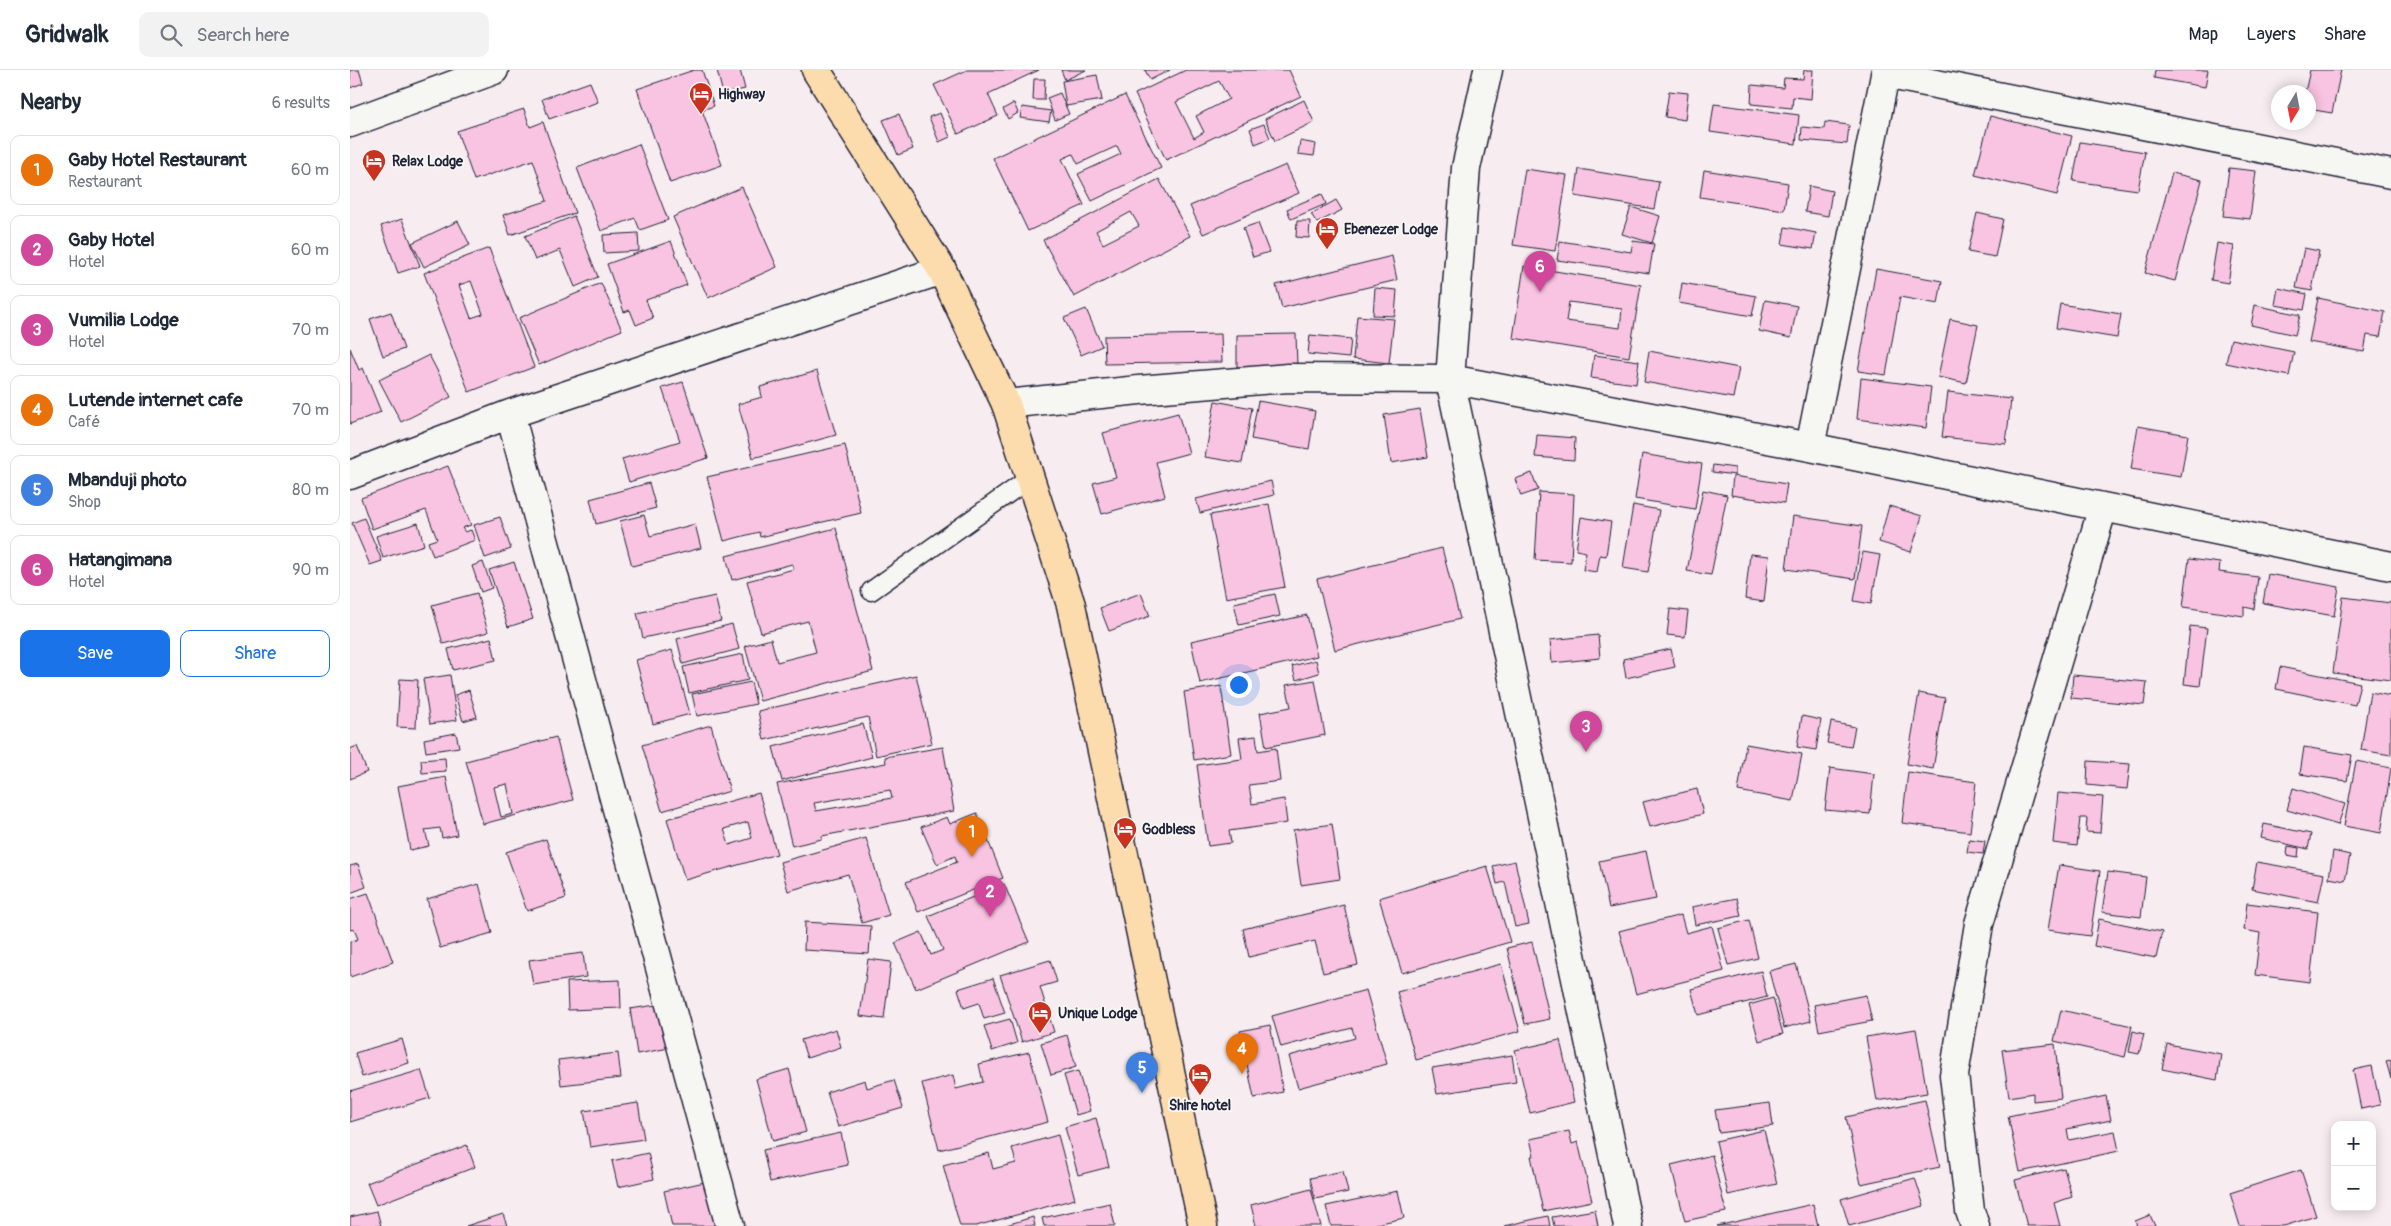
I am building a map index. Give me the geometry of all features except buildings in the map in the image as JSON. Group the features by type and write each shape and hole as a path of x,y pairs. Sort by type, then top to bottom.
{"highway":[{"path":"816,70 942,270 1006,404 1071,605 1203,1226"}],"street":[{"path":"350,123 494,70"},
{"path":"1488,70 1466,168 1450,379 1628,1226"},
{"path":"1810,447 1885,72 2391,174"},
{"path":"350,475 510,414 942,270"},
{"path":"1006,404 1139,390 1288,378 1450,379 1810,447 2391,566"},
{"path":"510,414 730,1226"},
{"path":"1975,1226 1970,1211 1954,1075 1979,924 2103,507"}],"lane":[{"path":"871,591 1030,478"}],"place":[{"name":"Highway","path":"701,115"},
{"name":"Relax Lodge","path":"374,182"},
{"name":"Ebenezer Lodge","path":"1327,250"},
{"name":"Hatangimana","path":"1540,292"},
{"name":"Vumilia Lodge","path":"1586,752"},
{"name":"Godbless","path":"1125,850"},
{"name":"Gaby Hotel Restaurant","path":"972,857"},
{"name":"Gaby Hotel","path":"990,917"},
{"name":"Unique Lodge","path":"1040,1034"},
{"name":"Lutende internet cafe","path":"1242,1074"},
{"name":"Mbanduji photo","path":"1142,1093"},
{"name":"Shire hotel","path":"1200,1096"}]}
